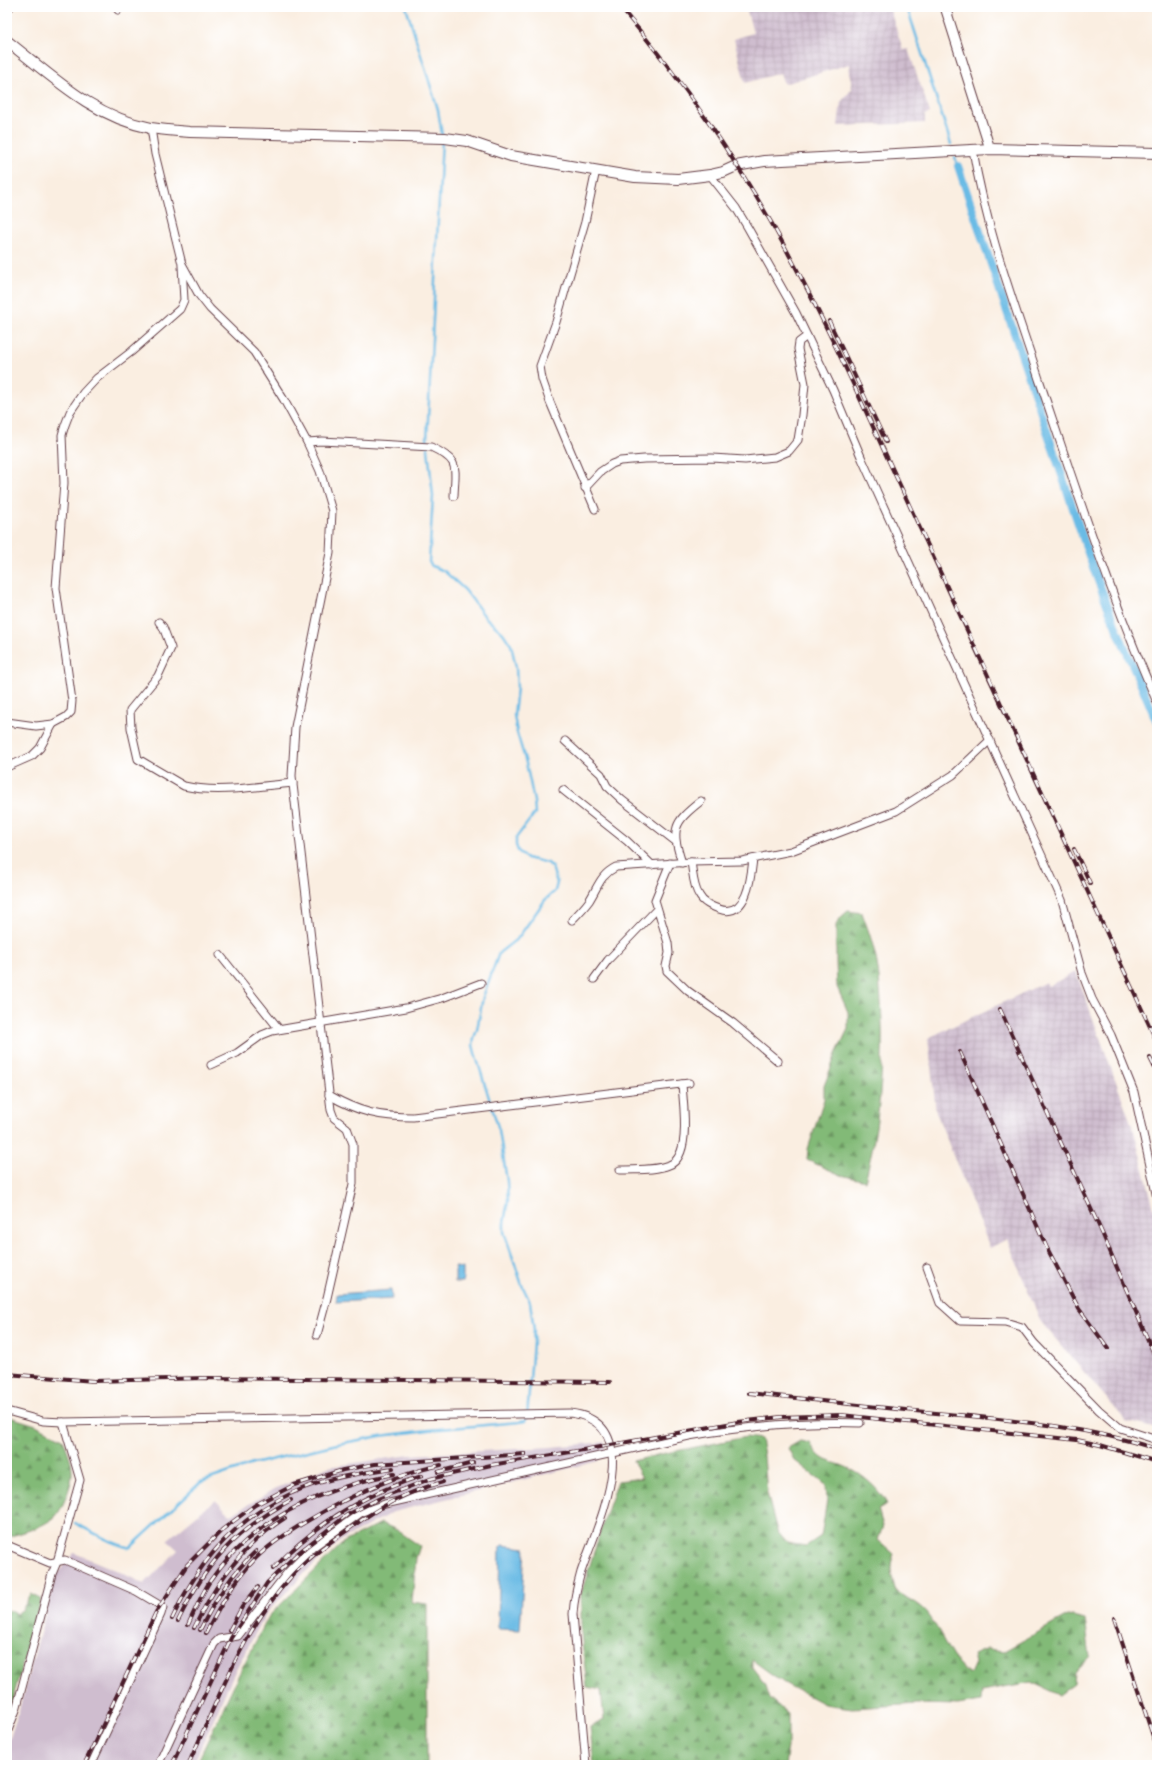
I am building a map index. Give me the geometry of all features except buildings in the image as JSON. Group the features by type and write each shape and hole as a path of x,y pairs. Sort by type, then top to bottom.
{"main road":[{"path":"7,41 81,100 105,113 151,128 190,132 442,137 467,141 511,156 635,177 678,179 710,175 723,172 736,166 764,161 973,150 1157,154"}],"street":[{"path":"945,7 990,150"},
{"path":"7,722 36,726 53,724 66,718 72,712 72,701 56,588 64,483 62,435 70,412 82,393 97,378 131,352 180,310 184,300 182,264 155,154 151,128"},
{"path":"973,150 986,214 1048,406 1101,559 1157,702"},
{"path":"595,509 550,402 542,379 540,366 556,322 585,222 596,170"},
{"path":"710,175 736,208 796,313 833,390 862,459 1062,900 1082,973 1092,999 1111,1035 1134,1092 1157,1198"},
{"path":"182,264 199,295 210,309 254,352 284,400 307,442 320,471 332,511 330,553 295,727 292,776 329,1095 334,1118 346,1128 353,1144 353,1184 317,1335"},
{"path":"585,488 600,472 612,464 620,461 656,458 712,458 745,460 775,457 789,451 798,440 800,427 804,384 798,349 799,342 806,336"},
{"path":"307,442 322,441 427,447 441,452 455,464 454,496"},
{"path":"158,622 162,627 171,648 158,676 130,710 131,728 138,759 184,786 192,788 219,789 293,783"},
{"path":"7,767 32,756 40,748 53,724"},
{"path":"572,920 589,901 600,879 609,871 616,868 670,863 753,860 792,851 896,811 953,775 990,740"},
{"path":"565,741 601,774 607,786 622,800 675,841"},
{"path":"563,790 627,841 652,865"},
{"path":"682,863 675,841 675,830 679,822 701,801"},
{"path":"691,862 696,889 699,896 704,902 726,911 734,910 742,902 751,878 753,860"},
{"path":"670,863 655,900 668,943 667,971 688,991 733,1022 778,1061"},
{"path":"594,979 608,960 657,909"},
{"path":"220,955 279,1029"},
{"path":"211,1065 237,1053 262,1035 279,1029 406,1008 442,998 481,983"},
{"path":"329,1095 346,1105 388,1117 413,1117 686,1084 684,1137 678,1158 670,1165 657,1168 620,1170"},
{"path":"927,1267 940,1303 960,1321 1005,1322 1022,1327 1099,1410 1120,1428 1157,1440"},
{"path":"7,1411 33,1419 63,1422 380,1415 570,1413 589,1418 597,1423 604,1431 612,1454 611,1480 607,1502 582,1570 574,1600 573,1614 586,1765"},
{"path":"7,1733 16,1710 52,1574 57,1562 80,1480 63,1422"},
{"path":"158,1765 214,1644 219,1639 238,1636 288,1572 312,1548 344,1523 362,1512 377,1506 688,1436 739,1427 812,1422 860,1423"},
{"path":"7,1545 50,1563 65,1560 136,1591 163,1607 163,1610 91,1765"}],"shaded area":[{"path":"746,7 889,7 903,50 908,49 930,113 925,115 925,123 838,126 841,102 852,89 849,64 784,84 780,73 745,83 734,39 753,33"},
{"path":"1076,972 1134,1131 1157,1220 1157,1429 1126,1421 1041,1322 1007,1239 990,1248 936,1112 928,1038 1046,982 1048,986"},
{"path":"605,1442 605,1450 598,1461 393,1512 342,1540 302,1575 266,1614 236,1669 193,1765 7,1765 7,1747 19,1710 56,1575 74,1553 116,1570 144,1584 178,1550 167,1540 215,1500 231,1515 272,1490 328,1467 410,1455 551,1447"}],"green space":[{"path":"848,911 862,913 865,921 877,961 881,1003 882,1055 879,1106 871,1156 865,1181 841,1175 807,1160 808,1149 824,1099 824,1086 836,1054 848,1029 848,1012 837,987 836,925 841,917"},
{"path":"7,1416 36,1425 63,1439 72,1465 72,1479 61,1509 55,1517 50,1521 26,1532 7,1537"},
{"path":"746,1437 761,1439 767,1493 777,1531 787,1543 806,1546 821,1536 827,1500 826,1485 794,1460 788,1448 800,1441 810,1443 823,1458 860,1474 884,1498 887,1504 878,1509 883,1526 878,1540 894,1554 891,1568 896,1592 916,1603 929,1615 948,1649 963,1669 970,1674 975,1663 973,1655 987,1649 1004,1651 1064,1618 1072,1616 1085,1619 1090,1657 1075,1673 1074,1684 1059,1695 1031,1682 982,1691 981,1701 958,1705 919,1704 852,1708 824,1704 784,1683 752,1660 752,1667 764,1683 769,1698 788,1714 788,1747 785,1765 594,1765 590,1727 604,1720 601,1690 587,1687 581,1632 581,1594 602,1526 618,1481 642,1478 633,1461"},
{"path":"381,1523 397,1530 420,1546 416,1558 412,1602 427,1604 427,1765 196,1765 241,1670 269,1616 344,1542"},
{"path":"31,1594 41,1599 7,1719 7,1610 16,1614 22,1610"}],"water":[{"path":"455,1267 463,1268 463,1282 455,1282"},
{"path":"391,1290 392,1299 336,1302 337,1294"},
{"path":"502,1545 525,1548 520,1630 499,1629 498,1627 500,1547"}],"waterway":[{"path":"406,7 438,110 442,135"},
{"path":"907,7 951,144"},
{"path":"75,1523 112,1542 126,1547 131,1547 201,1482 253,1464 333,1445 380,1436 519,1422 525,1421 527,1417 534,1330 530,1302 522,1285 504,1232 508,1201 507,1181 499,1130 473,1045 483,997 499,953 518,938 545,900 555,891 557,883 552,867 548,863 526,858 518,851 516,845 516,838 535,813 526,763 517,733 514,715 517,688 516,667 511,645 503,633 486,618 465,590 444,571 432,566 429,562 433,496 427,440 442,140"},
{"path":"955,157 958,166"},
{"path":"958,166 1091,562 1113,620 1157,722"}],"railway":[{"path":"620,7 688,93 750,186 786,249 833,341 1157,1042"},
{"path":"829,321 886,442"},
{"path":"1074,849 1090,883"},
{"path":"1000,1009 1103,1235 1157,1361"},
{"path":"960,1052 1047,1248 1079,1309 1108,1348"},
{"path":"1150,1058 1157,1072"},
{"path":"7,1374 94,1381 205,1378 610,1382"},
{"path":"749,1393 1001,1419 1054,1426 1106,1435 1157,1449"},
{"path":"172,1765 231,1638 267,1583 298,1553 347,1515 380,1498 430,1479 491,1465 738,1422 781,1417 841,1415 1077,1440 1100,1445 1157,1462"},
{"path":"84,1765 156,1612 187,1565 223,1529 255,1505 294,1485 343,1470 375,1464 525,1454"},
{"path":"438,1472 473,1463"},
{"path":"206,1633 222,1604 247,1567 281,1538 295,1528 357,1494 406,1474 441,1465"},
{"path":"172,1619 195,1576 209,1557 241,1524 260,1510 281,1498 315,1484 348,1476 393,1468"},
{"path":"188,1625 210,1581 227,1559 247,1540 268,1524 315,1498 367,1480 394,1474"},
{"path":"273,1569 306,1538 342,1512 380,1492 422,1476"},
{"path":"188,1765 232,1667 245,1643 258,1620 291,1577 318,1551 371,1514 405,1495 443,1482"},
{"path":"178,1621 199,1582 224,1550 253,1524 291,1500"},
{"path":"194,1628 211,1596 232,1566 256,1540 285,1518"},
{"path":"200,1630 231,1578 256,1551"},
{"path":"229,1631 242,1607 258,1587"},
{"path":"1114,1618 1157,1748"}]}
